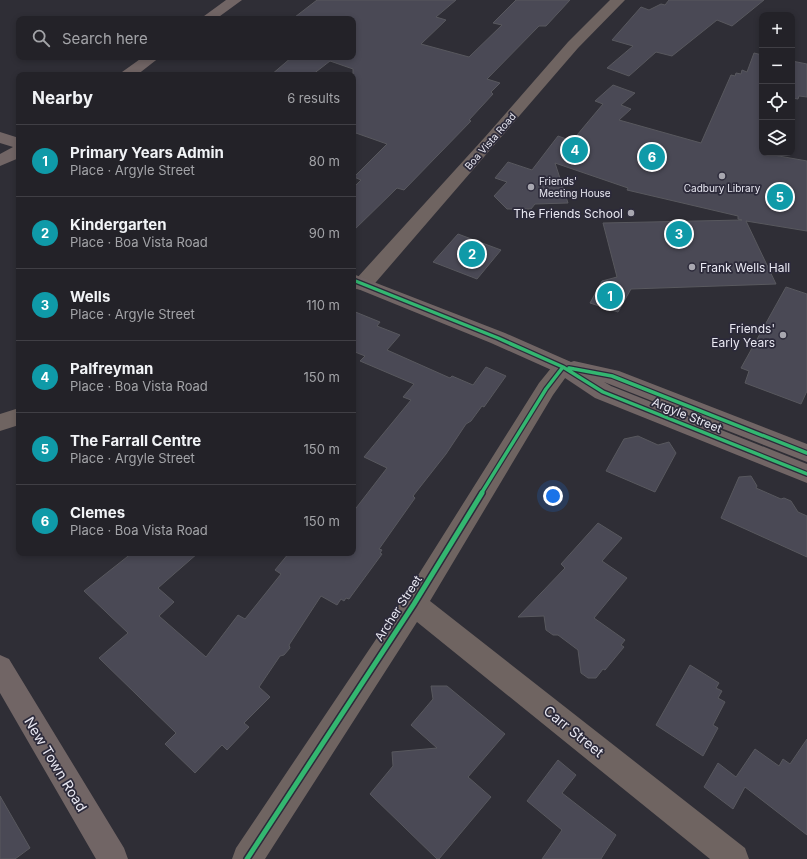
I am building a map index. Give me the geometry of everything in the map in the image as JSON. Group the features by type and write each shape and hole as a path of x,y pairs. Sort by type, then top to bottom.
{"main road":[{"path":"211,16 235,0"},
{"path":"132,72 149,60"},
{"path":"0,137 12,153"},
{"name":"Argyle Street","path":"358,282 498,338 563,366 603,392 807,474"},
{"name":"Argyle Street","path":"563,366 612,376 807,453"},
{"name":"New Town Road","path":"0,668 113,859"}],"street":[{"name":"Boa Vista Road","path":"358,282 492,140 573,45 618,0"},
{"name":"Archer Street","path":"247,859 414,604 546,389 563,366"},
{"path":"0,423 16,417"},
{"name":"Carr Street","path":"414,604 734,859"}],"building":[{"path":"317,0 456,0 436,17 446,20 421,44 469,57 502,25 493,23 516,0 570,0 546,26 539,26 487,79 500,83 491,92 493,94 469,120 471,121 404,190 397,188 356,228 356,185 361,180 356,178 356,175 387,144 356,133 356,72 353,72 353,69 330,61 316,72 274,72 288,60 356,60 356,16 296,16"},
{"path":"669,0 764,0 732,26 717,20 672,56 656,52 629,76 607,68 633,46 612,40 641,7 649,10 661,4 665,5"},
{"path":"754,53 759,54 759,156 779,156 807,161 807,231 746,221 776,284 631,289 618,312 590,303 602,281 617,277 603,223 742,220 738,219 738,216 627,190 628,188 555,163 568,203 535,204 531,209 507,209 494,196 507,182 495,178 508,162 532,170 558,136 572,141 603,104 595,101 613,85 635,93 621,105 631,109 619,120 701,143 731,75 735,76 736,73 741,74 742,70 747,72"},
{"path":"795,62 807,64 807,97 799,96 798,99 795,98"},
{"path":"458,234 501,250 477,279 433,262"},
{"name":"Friends' Early Years","path":"786,287 807,294 807,391 801,404 745,383 749,371 741,368"},
{"path":"356,312 380,322 377,326 400,335 387,350 450,378 452,376 473,385 486,367 506,376 484,407 482,406 471,421 466,424 446,454 413,496 415,498 379,549 382,550 380,553 382,554 349,599 346,598 344,601 341,599 337,605 321,596 289,645 290,648 284,655 280,656 259,687 270,697 244,723 249,727 227,750 222,745 195,773 165,744 176,733 99,658 128,633 84,591 128,556 195,556 158,588 174,602 159,616 206,657 238,615 245,619 281,574 275,570 287,556 356,556 356,508 387,468 364,457 411,400 403,397 414,384 360,361 365,356 356,352"},
{"path":"638,436 658,445 669,442 676,453 655,492 606,471 624,439"},
{"path":"751,476 757,486 756,488 781,499 784,498 791,501 798,512 807,516 807,557 721,518 739,477"},
{"path":"598,523 622,538 602,561 627,578 594,618 625,640 621,645 624,647 605,670 603,669 596,678 588,678 581,673 578,650 558,635 553,635 546,630 544,616 518,617 565,568 561,564"},
{"path":"690,665 719,683 716,688 722,691 718,698 725,702 713,725 718,728 703,756 656,725"},
{"path":"431,686 447,686 505,734 468,777 491,797 439,859 437,859 370,794 393,766 392,752 437,748 411,725 433,699"},
{"path":"807,739 807,835 745,787 733,809 704,787 718,763 736,777 755,749 779,766 783,759 790,764"},
{"path":"558,760 576,775 562,793 616,835 601,859 542,859 562,830 527,801"},
{"path":"0,796 30,848 15,859 0,859"}],"cycle path":[{"path":"356,281 498,338 563,367 603,392 807,474"},
{"path":"247,859 414,604 546,389 563,367"},
{"path":"569,368 612,376 807,453"}],"place":[{"name":"Palfreyman","path":"575,150"},
{"name":"Clemes","path":"652,157"},
{"name":"Cadbury Library","path":"722,176"},
{"name":"Friends' Meeting House","path":"531,187"},
{"name":"The Farrall Centre","path":"780,197"},
{"name":"The Friends School","path":"631,213"},
{"name":"Wells","path":"679,234"},
{"name":"Kindergarten","path":"472,254"},
{"name":"Frank Wells Hall","path":"692,267"},
{"name":"Primary Years Admin","path":"610,296"},
{"name":"Friends' Early Years","path":"783,335"}]}
